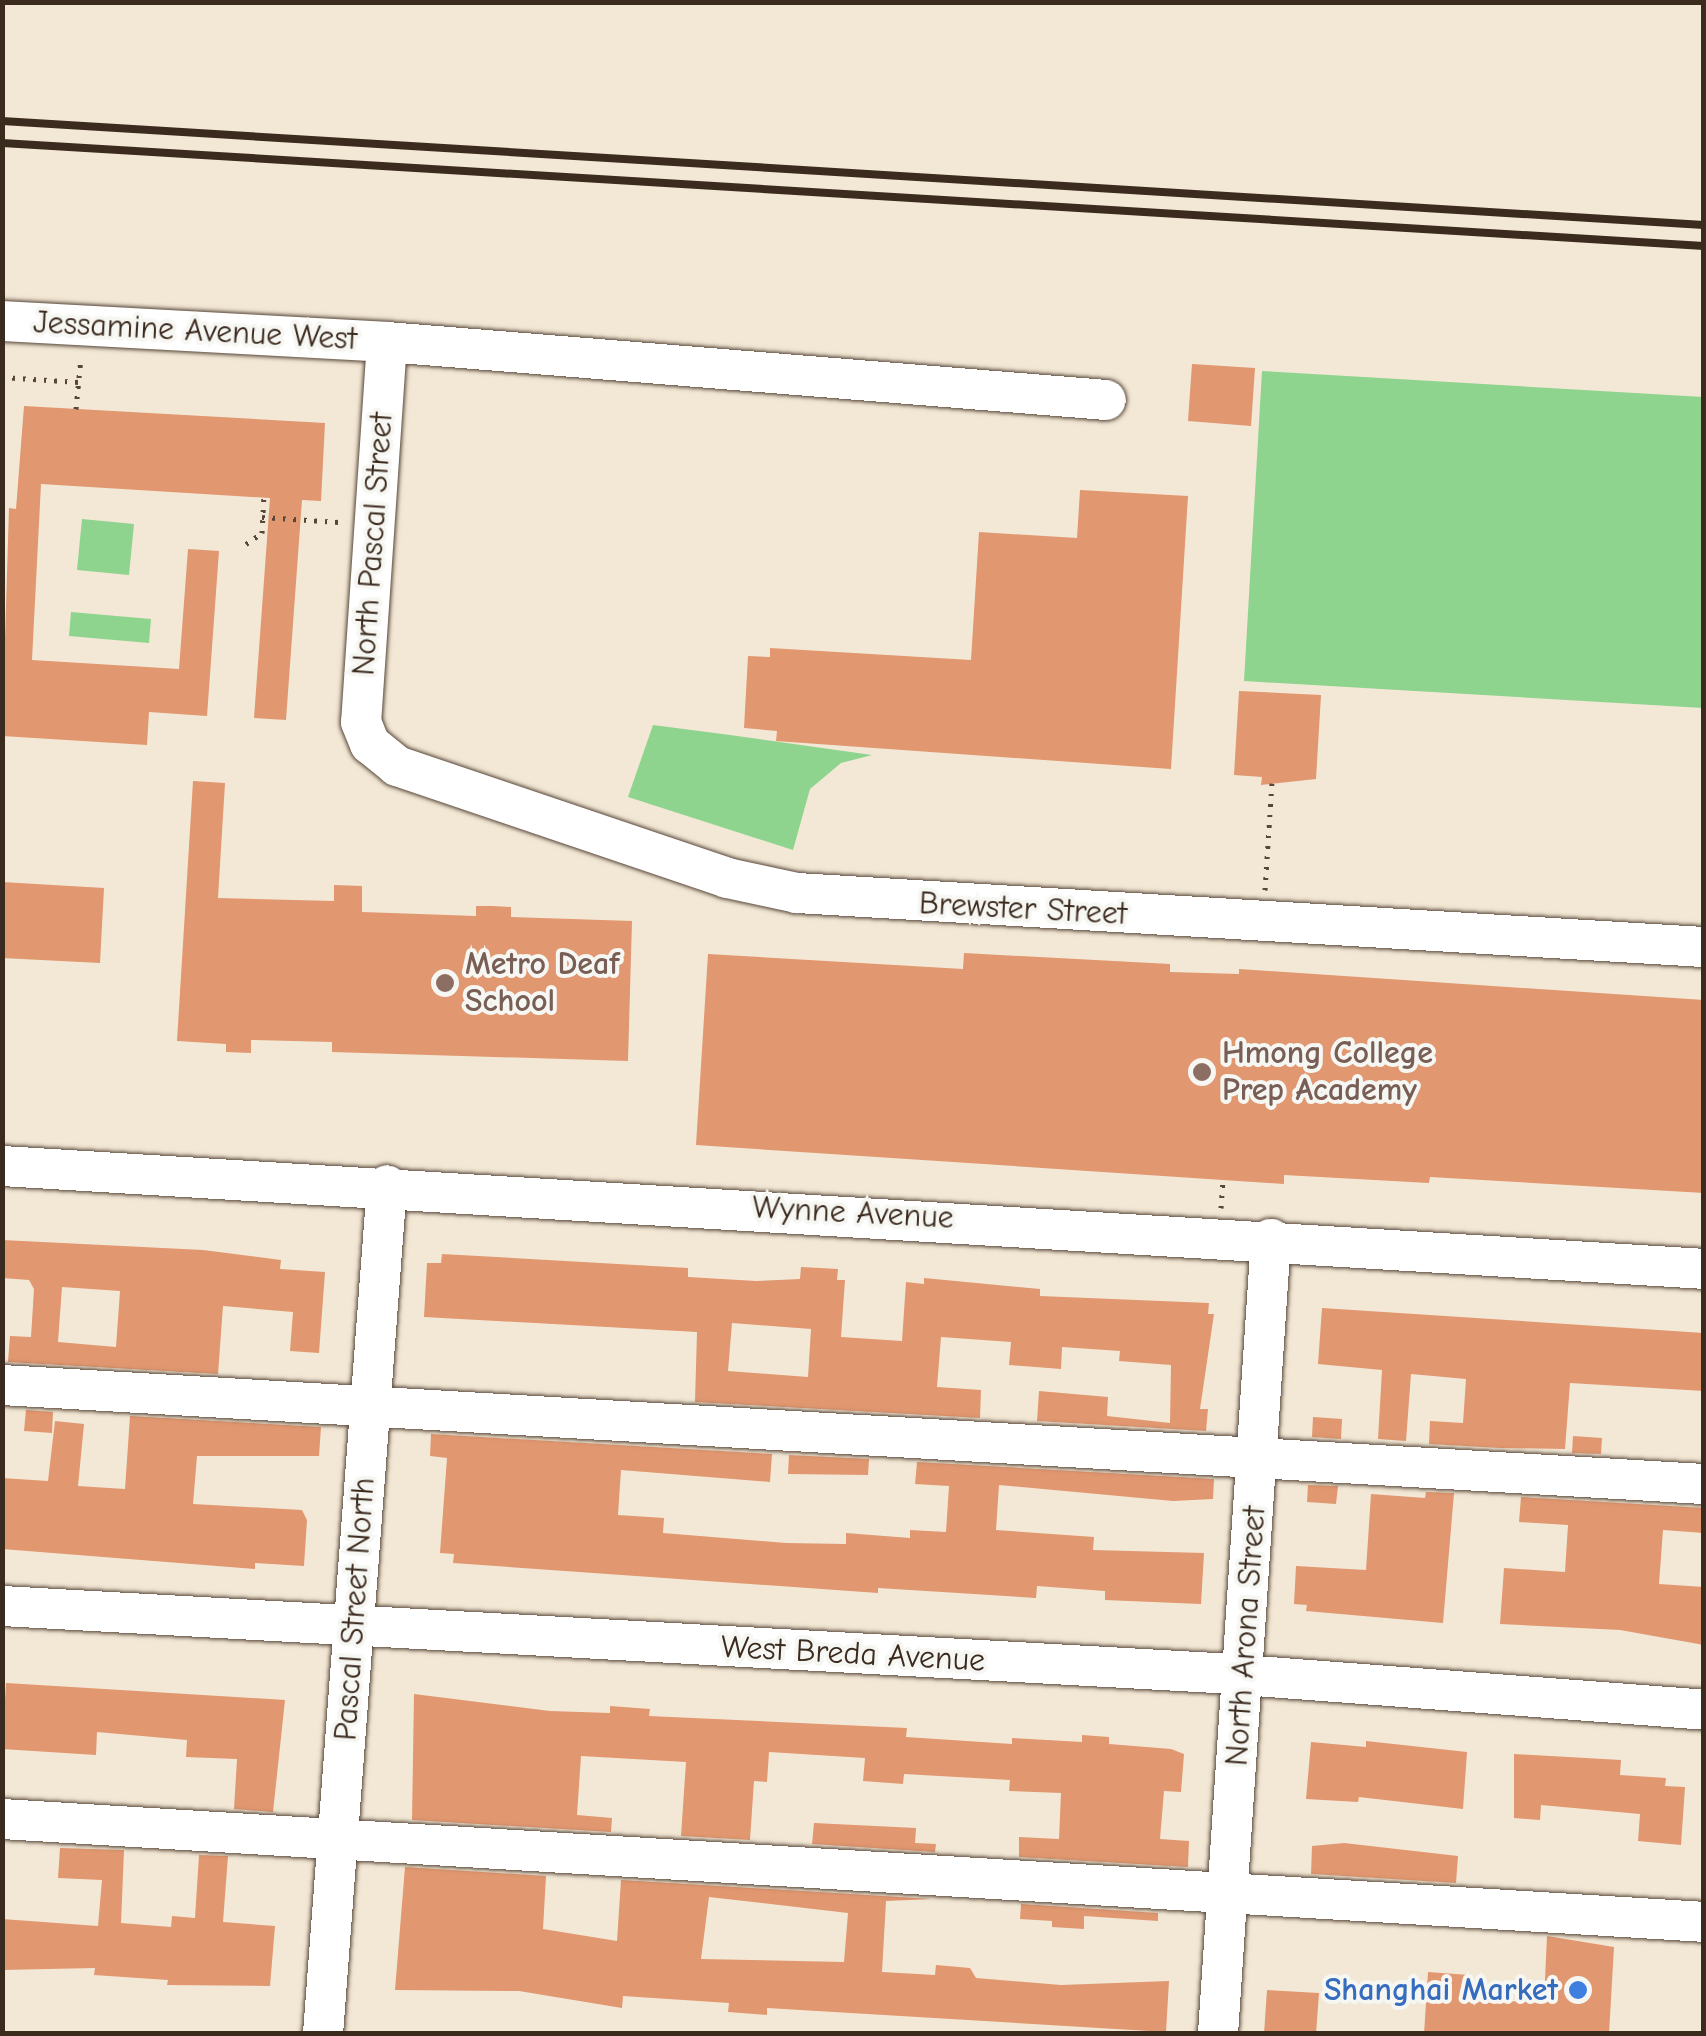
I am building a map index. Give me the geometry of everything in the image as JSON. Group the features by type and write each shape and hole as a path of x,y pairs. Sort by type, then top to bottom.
{"street":[{"name":"Jessamine Avenue West","path":"2,320 386,342 1106,400"},
{"name":"North Pascal Street","path":"370,744 361,722 386,342"},
{"name":"Brewster Street","path":"370,744 397,766 428,777 727,878 797,893 1704,946"},
{"name":"Wynne Avenue","path":"2,1166 1271,1239 1704,1269"},
{"name":"Pascal Street North","path":"324,2034 387,1186"},
{"name":"North Arona Street","path":"1218,2034 1271,1239"},
{"path":"2,1385 1704,1484"},
{"name":"West Breda Avenue","path":"2,1606 1244,1676 1704,1710"},
{"path":"2,1819 1704,1922"}],"path":[{"path":"76,409 83,326"},
{"path":"2,377 79,382"},
{"path":"246,544 262,533 264,498"},
{"path":"262,517 374,524"},
{"path":"1265,880 1272,783"},
{"path":"1219,1223 1223,1181"}],"green space":[{"path":"1262,371 1703,397 1703,708 1244,681"},
{"path":"82,519 134,524 129,575 77,570"},
{"path":"71,612 151,619 149,643 69,636"},
{"path":"653,725 872,755 841,763 810,789 793,850 628,797"}],"building":[{"path":"1192,364 1255,368 1251,426 1188,421"},
{"path":"24,406 325,423 321,501 302,500 286,720 254,718 270,498 41,484 32,660 179,669 188,549 219,551 207,716 149,712 147,745 2,736 9,508 16,509"},
{"path":"1080,490 1188,496 1171,769 776,741 777,731 744,728 748,656 770,657 770,648 971,660 979,532 1077,538"},
{"path":"1239,691 1321,695 1316,779 1261,785 1262,777 1234,775"},
{"name":"Metro Deaf School","path":"193,781 225,783 218,898 334,901 334,885 362,886 362,912 476,916 476,906 492,906 511,907 511,917 632,921 628,1061 332,1052 332,1042 251,1040 251,1053 226,1052 226,1044 177,1041"},
{"path":"2,882 104,888 100,963 2,958"},
{"name":"Hmong College Prep Academy","path":"964,953 1170,964 1170,972 1239,974 1239,969 1704,1000 1704,1193 1430,1177 1429,1183 1284,1175 1284,1184 696,1145 708,954 963,969"},
{"path":"2,1240 203,1250 281,1260 280,1269 325,1272 319,1353 290,1351 293,1312 223,1306 218,1374 8,1362 10,1336 31,1337 34,1289 29,1280 2,1278","holes":["62,1287 120,1291 116,1347 58,1342"]},
{"path":"442,1254 688,1268 688,1277 756,1281 800,1279 801,1267 838,1269 837,1280 845,1280 841,1337 902,1341 906,1282 924,1284 924,1278 1040,1289 1040,1296 1209,1303 1208,1314 1214,1314 1200,1409 1208,1409 1206,1431 1037,1421 1039,1391 1108,1397 1107,1416 1170,1423 1171,1365 1119,1361 1120,1351 1062,1347 1061,1369 1009,1365 1011,1342 941,1337 937,1387 981,1390 980,1418 695,1402 697,1332 424,1317 427,1263 441,1263","holes":["732,1323 811,1329 808,1377 728,1371"]},
{"path":"1322,1308 1704,1333 1704,1391 1570,1383 1565,1449 1429,1444 1430,1421 1463,1423 1466,1379 1411,1374 1406,1441 1378,1439 1382,1370 1318,1364"},
{"path":"26,1410 53,1412 52,1433 24,1431"},
{"path":"130,1416 321,1427 319,1456 197,1456 193,1504 302,1510 307,1520 304,1566 255,1563 255,1569 2,1549 2,1478 48,1481 55,1421 84,1424 78,1486 125,1489"},
{"path":"1313,1417 1342,1419 1341,1439 1312,1437"},
{"path":"431,1434 772,1454 770,1482 621,1470 618,1515 664,1518 663,1533 786,1543 846,1544 846,1533 910,1538 910,1530 946,1532 949,1486 915,1484 917,1462 1214,1479 1213,1499 1173,1501 999,1485 996,1530 1094,1537 1093,1550 1204,1553 1201,1604 1105,1600 1105,1591 1037,1586 1036,1598 878,1588 878,1593 453,1563 454,1554 440,1553 447,1458 430,1456"},
{"path":"1573,1436 1602,1438 1601,1454 1572,1453"},
{"path":"789,1455 869,1459 868,1475 788,1474"},
{"path":"1308,1485 1338,1486 1336,1504 1307,1502"},
{"path":"1426,1492 1454,1493 1443,1623 1306,1611 1307,1605 1294,1604 1296,1566 1366,1570 1371,1494 1425,1498"},
{"path":"1521,1497 1704,1508 1704,1533 1663,1530 1659,1584 1704,1587 1704,1645 1620,1630 1500,1624 1504,1568 1565,1572 1568,1525 1519,1522"},
{"path":"6,1683 285,1700 273,1812 234,1809 237,1759 186,1757 187,1740 97,1732 96,1755 2,1749"},
{"path":"414,1694 550,1711 610,1713 610,1706 650,1709 649,1716 907,1728 906,1737 1012,1744 1012,1738 1082,1742 1082,1735 1109,1737 1109,1744 1171,1749 1184,1754 1181,1792 1164,1791 1160,1839 1189,1841 1188,1867 1019,1857 1019,1837 1059,1839 1061,1793 1009,1791 1010,1780 904,1774 903,1784 863,1781 865,1758 769,1752 767,1782 754,1781 750,1840 681,1836 686,1762 581,1756 577,1815 612,1818 611,1832 412,1820"},
{"path":"1366,1741 1467,1752 1463,1809 1359,1797 1358,1802 1306,1799 1311,1742 1366,1747"},
{"path":"1514,1754 1621,1760 1620,1775 1666,1778 1665,1786 1685,1787 1681,1845 1638,1841 1640,1814 1541,1805 1540,1820 1514,1818"},
{"path":"814,1823 916,1828 915,1843 936,1844 935,1852 812,1844"},
{"path":"1344,1843 1458,1856 1456,1883 1311,1874 1312,1846"},
{"path":"60,1848 124,1850 121,1923 171,1927 172,1916 195,1918 199,1855 228,1856 223,1922 275,1926 270,1986 167,1985 168,1980 94,1975 95,1968 2,1970 2,1919 98,1926 102,1880 58,1878"},
{"path":"405,1867 546,1876 543,1929 617,1941 621,1880 932,1899 886,1901 882,1972 935,1975 936,1965 970,1968 976,1978 1061,1985 1169,1981 1166,2032 767,2008 767,2015 728,2012 729,2003 623,1996 622,2008 519,1991 395,1990","holes":["709,1897 848,1913 844,1962 701,1959"]},
{"path":"1021,1904 1158,1913 1158,1921 1084,1916 1084,1929 1052,1927 1052,1921 1020,1919"},
{"path":"1547,1936 1614,1947 1609,2034 1424,2034 1428,1972 1469,1975 1468,2002 1544,2001"},
{"path":"1267,1990 1319,1993 1316,2034 1264,2034"}],"railway":[{"path":"2,121 1704,225"},
{"path":"2,143 1704,246"}],"place":[{"name":"Metro Deaf School","path":"445,983"},
{"name":"Hmong College Prep Academy","path":"1202,1072"},
{"name":"Shanghai Market","path":"1578,1990"}]}
